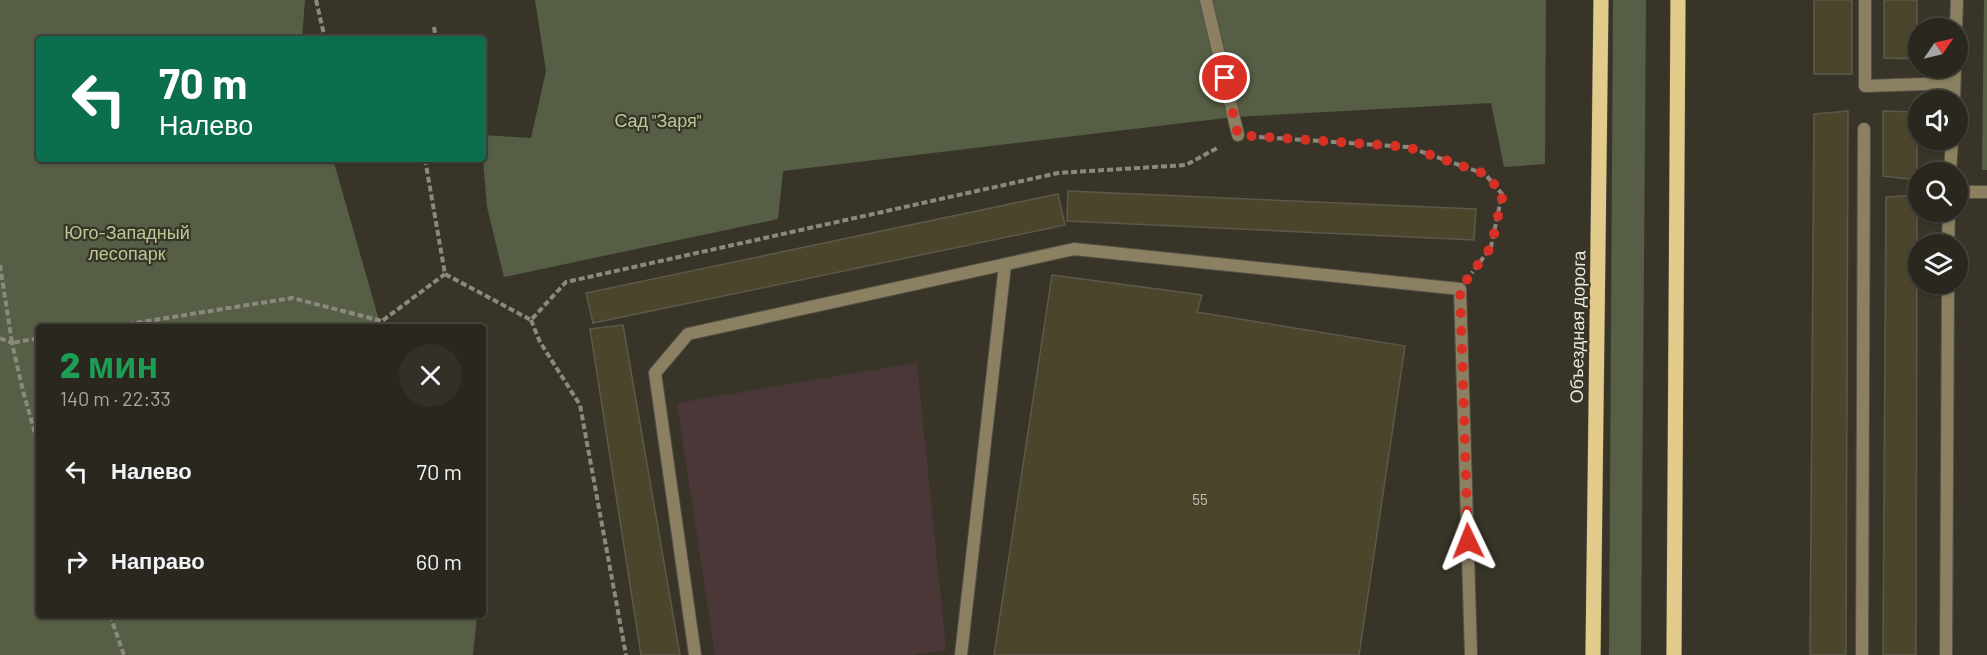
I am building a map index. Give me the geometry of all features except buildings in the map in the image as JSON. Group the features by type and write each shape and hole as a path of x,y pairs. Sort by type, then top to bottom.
{"main road":[{"name":"Объездная дорога","path":"1593,655 1601,0"},
{"path":"1674,655 1678,0"}],"street":[{"path":"1206,0 1238,135"},
{"path":"1865,0 1865,86 1954,83"},
{"path":"1956,18 1957,0"},
{"path":"1954,78 1954,90"},
{"path":"1863,655 1864,129"},
{"path":"1968,192 1987,192"},
{"path":"695,655 655,373 688,334 1074,249 1460,289 1471,655"},
{"path":"961,655 1005,265"},
{"path":"1946,655 1948,294"}],"path":[{"path":"316,0 324,36"},
{"path":"435,27 436,36"},
{"path":"531,320 566,282 1058,173 1186,165 1238,135 1408,147 1485,174 1503,194 1491,247 1460,289"},
{"path":"426,162 445,274"},
{"path":"0,265 12,343 36,436"},
{"path":"445,274 531,320 540,342 580,405 626,655"},
{"path":"380,324 445,274"},
{"path":"129,324 291,298 382,321"},
{"path":"0,338 12,343 36,339"},
{"path":"111,618 124,655"}],"shaded area":[{"path":"917,363 946,650 913,655 715,655 677,403"}],"green space":[{"name":"Юго-Западный лесопарк","path":"0,0 305,0 302,36 36,36 36,162 334,162 380,324 36,324 36,618 477,618 473,655 0,655"},
{"name":"Сад \"Заря\"","path":"535,0 1546,0 1545,164 1504,167 1491,103 1234,117 783,171 778,219 504,277 487,207 483,162 486,162 486,135 531,138 546,71"},
{"path":"1613,0 1646,0 1641,655 1609,655"},
{"path":"1984,0 1987,0 1987,170 1982,170"}],"route":[{"path":"1225,78 1238,135 1408,147 1485,174 1503,194 1491,247 1460,289 1468,541"}]}
